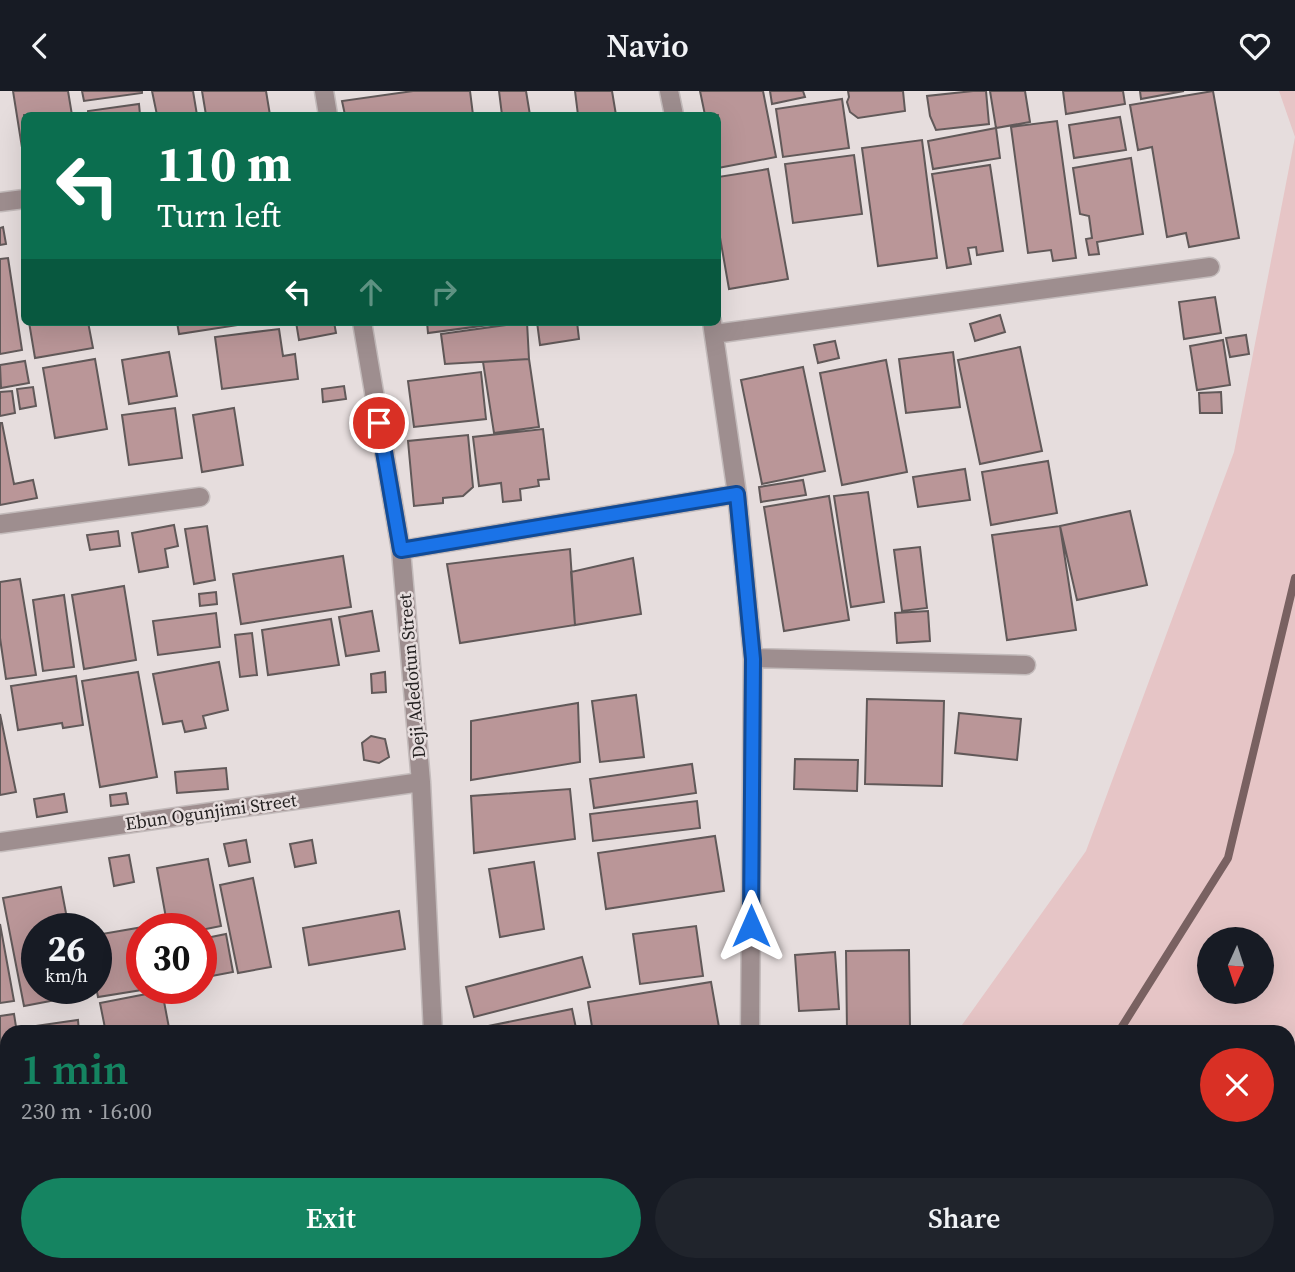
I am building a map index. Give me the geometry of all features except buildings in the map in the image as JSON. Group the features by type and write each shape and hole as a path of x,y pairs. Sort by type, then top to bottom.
{"street":[{"path":"324,91 328,112"},
{"path":"669,91 673,112"},
{"path":"0,202 21,199"},
{"path":"750,1025 753,659 737,494 713,328 1210,267"},
{"name":"Deji Adedotun Street","path":"363,326 401,550 421,782 433,1025"},
{"path":"401,550 737,494"},
{"path":"0,524 200,497"},
{"path":"753,659 1026,665"},
{"name":"Ebun Ogunjimi Street","path":"0,842 421,782"}],"shaded area":[{"path":"1279,91 1295,91 1295,137"},
{"path":"1295,137 1295,1025 962,1025 1086,851 1234,452"}],"waterway":[{"path":"1123,1025 1228,858 1295,578"}],"route":[{"path":"379,423 401,550 737,494 753,659 751,926"}]}
